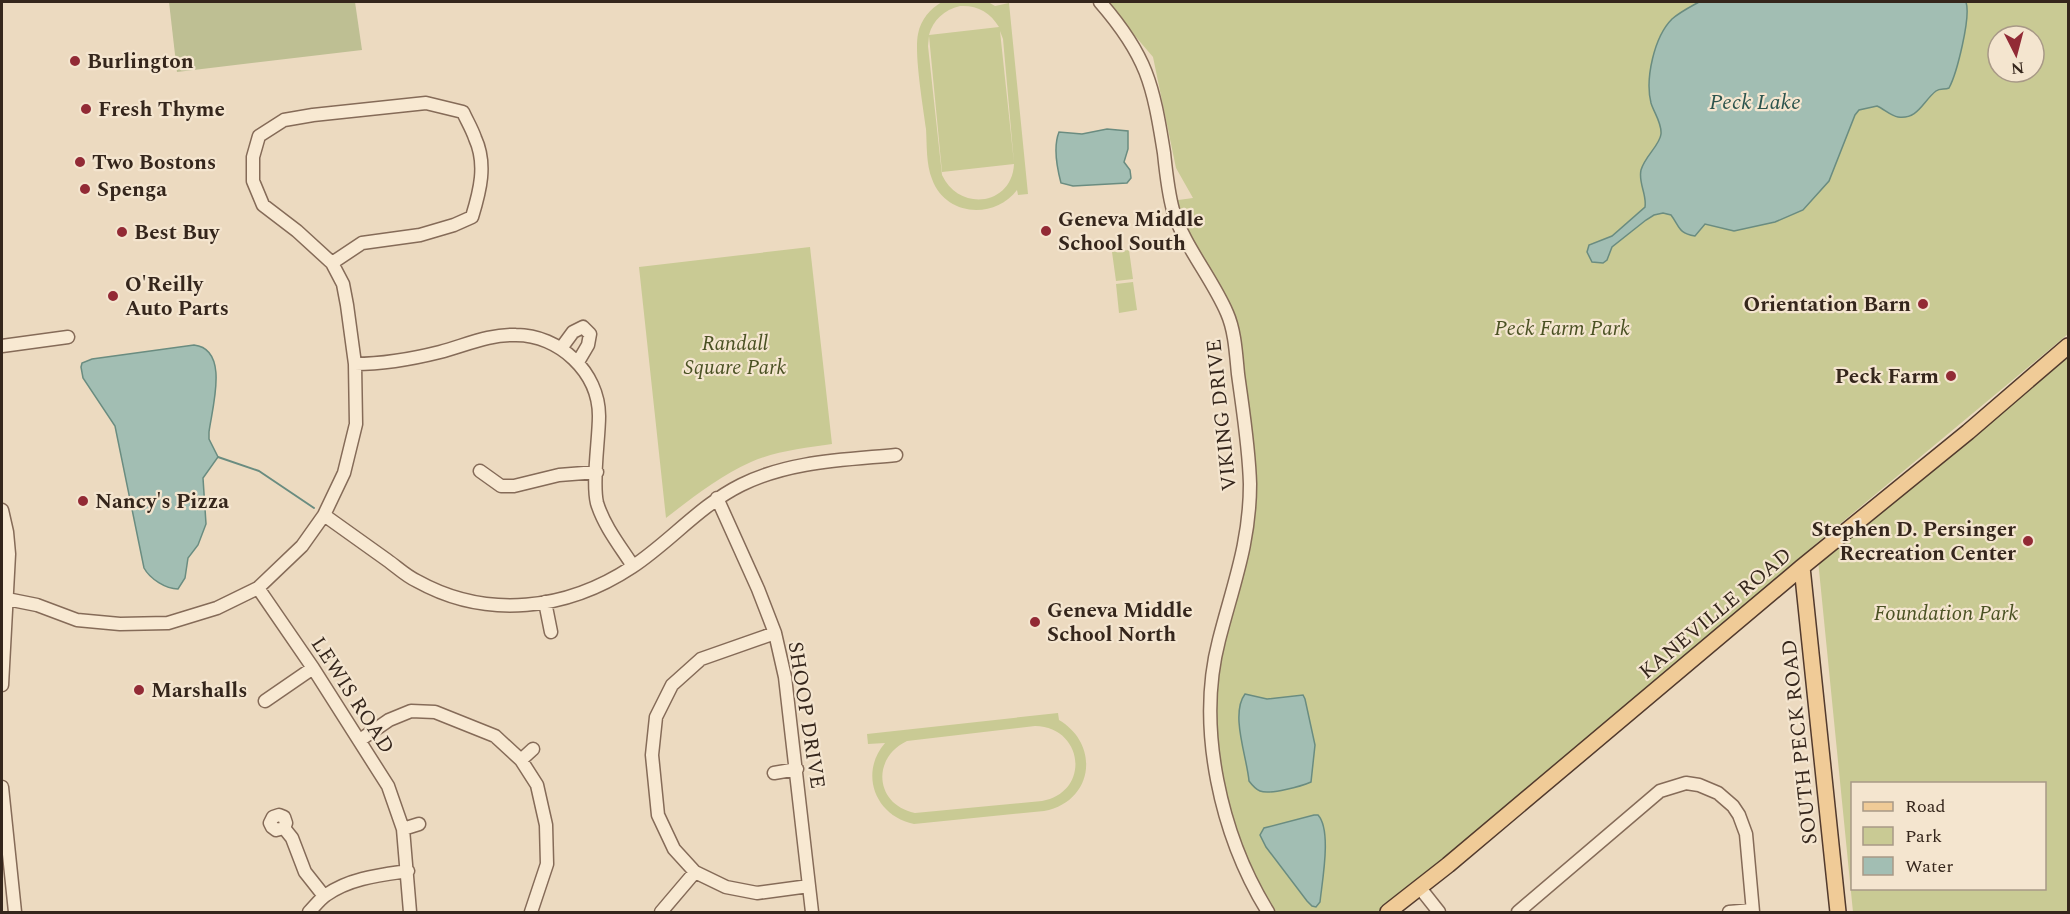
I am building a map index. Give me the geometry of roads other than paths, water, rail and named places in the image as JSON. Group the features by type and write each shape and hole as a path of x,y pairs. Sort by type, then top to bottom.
{"main road":[{"name":"KANEVILLE ROAD","path":"1388,912 1420,888 1802,567 1959,440 2068,346"},
{"name":"SOUTH PECK ROAD","path":"1802,567 1838,912"}],"street":[{"name":"VIKING DRIVE","path":"1100,2 1122,27 1145,66 1155,101 1173,210 1231,323 1247,442 1250,485 1243,555 1218,642 1211,697 1211,726 1224,814 1236,848 1268,912"},
{"path":"7,599 37,605 77,620 120,624 168,623 216,608 258,588 302,546 324,515 344,473 356,424 355,364 343,284 332,263 297,231 263,205 253,181 253,157 259,136 284,120 313,115 426,103 463,112 476,138 482,175 481,188 472,217 454,225 420,234 362,243 332,263"},
{"path":"562,347 573,332 583,327 590,334 588,345 578,362"},
{"path":"355,364 385,363 442,351 479,339 516,334 562,347 578,362 590,381 599,409 597,501 609,531 633,566"},
{"path":"2,346 68,337"},
{"path":"324,515 416,581 461,600 505,607 545,602 594,589 633,566 717,498 757,478 794,466 896,455"},
{"path":"480,471 501,486 514,486 559,475 597,472"},
{"name":"SHOOP DRIVE","path":"717,498 775,633 786,677 812,912"},
{"path":"2,510 9,554 2,685"},
{"name":"LEWIS ROAD","path":"258,588 313,668 388,786 403,829 410,912"},
{"path":"545,602 551,632"},
{"path":"775,633 701,659 672,685 656,717 652,755 658,815 674,849 695,872 726,887 757,894 809,886"},
{"path":"265,701 313,668"},
{"path":"360,740 389,720 411,711 435,712 495,736 521,760 537,785 546,825 547,864 531,912"},
{"path":"521,760 533,749"},
{"path":"774,773 797,769"},
{"path":"1518,912 1660,791 1686,783 1718,793 1733,806 1746,834 1753,911 1729,912"},
{"path":"2,787 3,830 15,912"},
{"path":"403,829 419,824"},
{"path":"284,828 292,838 305,872 324,896"},
{"path":"309,912 324,896 349,883 376,875 408,871"},
{"path":"661,912 695,872"},
{"path":"1420,888 1439,912"}],"water":[{"name":"Peck Lake","path":"1699,2 1966,2 1967,20 1959,58 1949,88 1936,91 1911,116 1895,116 1877,106 1859,110 1829,181 1803,210 1775,222 1734,231 1705,224 1695,236 1682,231 1671,215 1663,213 1654,215 1612,247 1607,260 1603,263 1592,262 1587,252 1589,245 1612,236 1645,207 1641,170 1661,134 1649,93 1652,59 1660,36 1672,19"},
{"path":"1107,129 1128,131 1128,149 1124,162 1130,170 1131,178 1127,183 1073,186 1061,183 1056,151 1059,132 1082,134"},
{"path":"194,345 205,349 212,357 215,368 215,395 209,439 218,457 203,478 206,524 198,545 188,558 185,578 178,589 159,583 144,568 115,426 83,378 81,367 82,363 92,359"},
{"path":"1245,694 1267,699 1303,695 1315,745 1311,782 1286,790 1265,792 1257,789 1249,781 1239,724 1241,702"},
{"path":"1318,815 1322,822 1325,844 1320,902 1316,907 1307,901 1266,847 1260,835 1264,828"}],"waterway":[{"path":"218,457 259,471 314,508"}],"place":[{"name":"Burlington","path":"75,61"},
{"name":"Fresh Thyme","path":"86,109"},
{"name":"Two Bostons","path":"80,162"},
{"name":"Spenga","path":"85,189"},
{"name":"Geneva Middle School South","path":"1046,231"},
{"name":"Best Buy","path":"122,232"},
{"name":"O'Reilly Auto Parts","path":"113,296"},
{"name":"Orientation Barn","path":"1923,304"},
{"name":"Peck Farm","path":"1951,376"},
{"name":"Nancy's Pizza","path":"83,501"},
{"name":"Stephen D. Persinger Recreation Center","path":"2028,541"},
{"name":"Geneva Middle School North","path":"1035,622"},
{"name":"Marshalls","path":"139,690"}],"park label":[{"name":"Peck Farm Park","path":"1562,328"},
{"name":"Randall Square Park","path":"735,355"},
{"name":"Foundation Park","path":"1946,613"}]}
